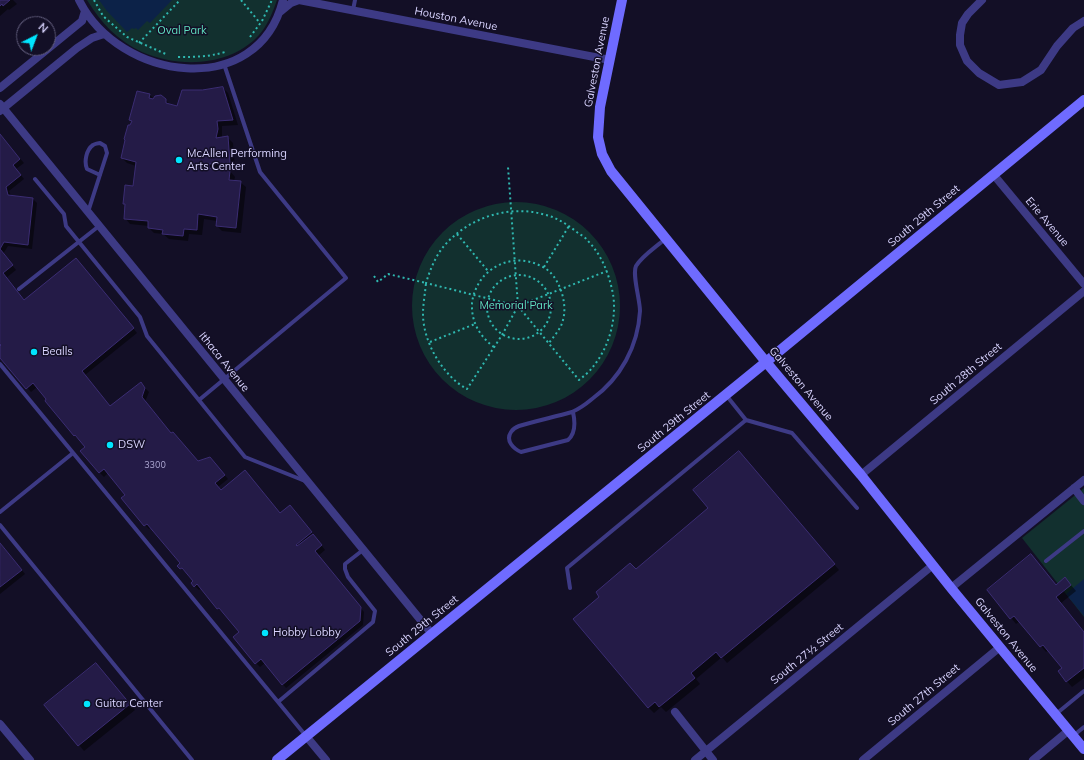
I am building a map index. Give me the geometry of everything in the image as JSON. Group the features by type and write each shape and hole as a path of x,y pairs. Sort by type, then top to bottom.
{"street":[{"name":"Houston Avenue","path":"79,0 85,11 104,34 127,51 146,60 166,66 190,68 211,67 224,64 246,54 256,46 271,29 280,12 283,0"},
{"name":"Houston Avenue","path":"280,12 291,3 299,0 610,60"},
{"name":"Galveston Avenue","path":"622,0 600,107 598,137 602,154 611,171 766,362 862,475 951,588 1084,749"},
{"path":"982,0 968,14 962,23 960,45 967,61 979,73 999,85 1022,82 1041,70 1057,46 1073,28 1084,20"},
{"path":"0,88 82,21 85,11"},
{"path":"1,108 77,48 92,38 104,34"},
{"name":"South 29th Street","path":"277,760 726,395 1084,100"},
{"name":"Ithaca Avenue","path":"1,108 88,212 432,634"},
{"name":"Erie Avenue","path":"993,174 1084,284"},
{"name":"South 28th Street","path":"862,475 1084,291"},
{"path":"951,588 1084,480"},
{"path":"1074,488 1084,501"},
{"name":"South 27½ Street","path":"695,760 933,565"},
{"name":"South 27th Street","path":"863,760 1000,647"},
{"path":"675,712 713,760"},
{"path":"0,724 30,760"},
{"path":"1033,760 1071,733"},
{"path":"306,736 326,760"}],"lane":[{"path":"353,10 355,0"},
{"path":"199,400 346,278 260,172 224,64"},
{"path":"88,212 100,175 107,153 105,146 100,143 94,145 88,150 85,164 87,169 100,175"},
{"path":"35,179 64,214 66,226 140,317 147,336 245,457 308,483"},
{"path":"19,289 99,226"},
{"path":"573,412 575,420 574,428 572,436 568,440 521,452 514,449 510,443 509,436 511,431 518,426 573,412 599,394 619,372 627,360 640,313 635,268 640,260 666,239"},
{"path":"0,364 306,736"},
{"path":"726,395 746,420 792,433 857,508"},
{"path":"570,588 567,568 746,420"},
{"path":"0,512 73,453"},
{"path":"0,525 192,760"},
{"path":"1046,561 1084,531"},
{"path":"278,702 373,622 375,611 348,577 345,570 345,564 363,549"},
{"path":"1056,715 1084,691"},
{"path":"1071,733 1084,727"}],"path":[{"path":"94,0 104,16 128,37 173,57 201,57 230,51"},
{"path":"139,43 180,0"},
{"path":"240,0 260,23"},
{"path":"247,40 257,29 267,13 272,0"},
{"path":"508,167 511,212 515,260 518,306 502,335 467,389 461,386 445,371 437,359 426,332 423,316 426,283 431,267 440,251 448,242 467,226 494,214 511,212 529,212 547,215 569,226 587,240 601,258 607,271 614,300 614,316 607,343 602,354 592,368 579,380 518,306"},
{"path":"544,267 569,226"},
{"path":"457,234 488,271"},
{"path":"494,347 485,339 475,324 472,312 473,295 480,281 488,271 497,266 515,260 531,262 544,267 554,277 561,289 565,303 564,319 558,331 548,343"},
{"path":"374,276 378,282 388,274 518,306 607,271"},
{"path":"522,274 533,278 542,284 548,294 551,303 550,314 546,324 539,333 530,337 521,340 511,339 502,335 493,327 488,318 486,307 487,299 493,287 501,279 511,275 522,274"},
{"path":"430,342 475,324"}],"green space":[{"name":"Oval Park","path":"87,0 277,0 265,27 247,46 219,59 204,62 188,62 172,61 156,57 133,48 110,30"},
{"name":"Memorial Park","path":"516,202 536,204 556,210 582,226 596,240 612,266 618,286 620,306 618,326 612,346 596,372 582,386 556,402 536,408 516,410 496,408 476,402 450,386 436,372 420,346 414,326 412,306 414,286 420,266 436,240 450,226 476,210 496,204"},
{"path":"1084,488 1084,617 1022,538"}],"water":[{"path":"99,0 172,0 150,23 147,21 138,30 136,28 132,28 127,32 107,11"},
{"path":"1084,579 1084,616 1066,594"}],"building":[{"path":"0,0 10,0 3,6 2,4 0,6"},
{"name":"McAllen Performing Arts Center","path":"223,87 233,120 217,121 218,129 216,138 228,136 230,163 209,164 209,168 230,171 229,180 241,181 236,228 216,226 217,217 198,214 197,230 184,229 183,236 162,234 163,230 148,228 148,221 124,219 125,204 123,204 125,185 133,186 136,162 121,158 128,125 130,125 132,121 129,120 137,91 150,94 149,98 153,99 155,96 161,95 166,99 166,103 177,106 182,90 202,90"},
{"path":"0,134 20,159 13,165 21,175 6,187 8,195 33,198 28,245 4,242 0,249"},
{"path":"0,249 13,265 3,273 24,300 76,258 134,328 82,371 110,406 141,382 145,388 142,397 171,433 173,432 198,461 210,457 225,475 215,483 221,490 245,470 280,513 290,505 312,532 296,545 297,546 313,534 322,545 315,551 361,607 360,621 282,685 261,659 255,664 233,637 239,632 219,608 217,609 197,584 194,587 191,583 193,581 182,568 180,569 177,566 180,563 147,524 144,526 121,498 125,495 104,469 99,473 80,451 85,447 45,401 46,399 33,383 26,389 0,358"},
{"path":"739,451 835,564 721,658 716,652 691,673 695,678 659,707 655,702 648,708 573,619 599,597 596,592 630,563 636,569 708,508 693,490"},
{"path":"0,543 22,570 0,587"},
{"path":"1031,554 1056,585 1065,577 1071,585 1056,597 1084,632 1084,668 1066,682 1058,671 1062,668 1043,645 1040,647 1014,616 1010,619 987,590"},
{"name":"Guitar Center","path":"96,663 130,704 78,746 44,705"}],"place":[{"name":"McAllen Performing Arts Center","path":"179,160"},
{"name":"Bealls","path":"34,352"},
{"name":"DSW","path":"110,445"},
{"name":"Hobby Lobby","path":"265,633"},
{"name":"Guitar Center","path":"87,704"}]}
